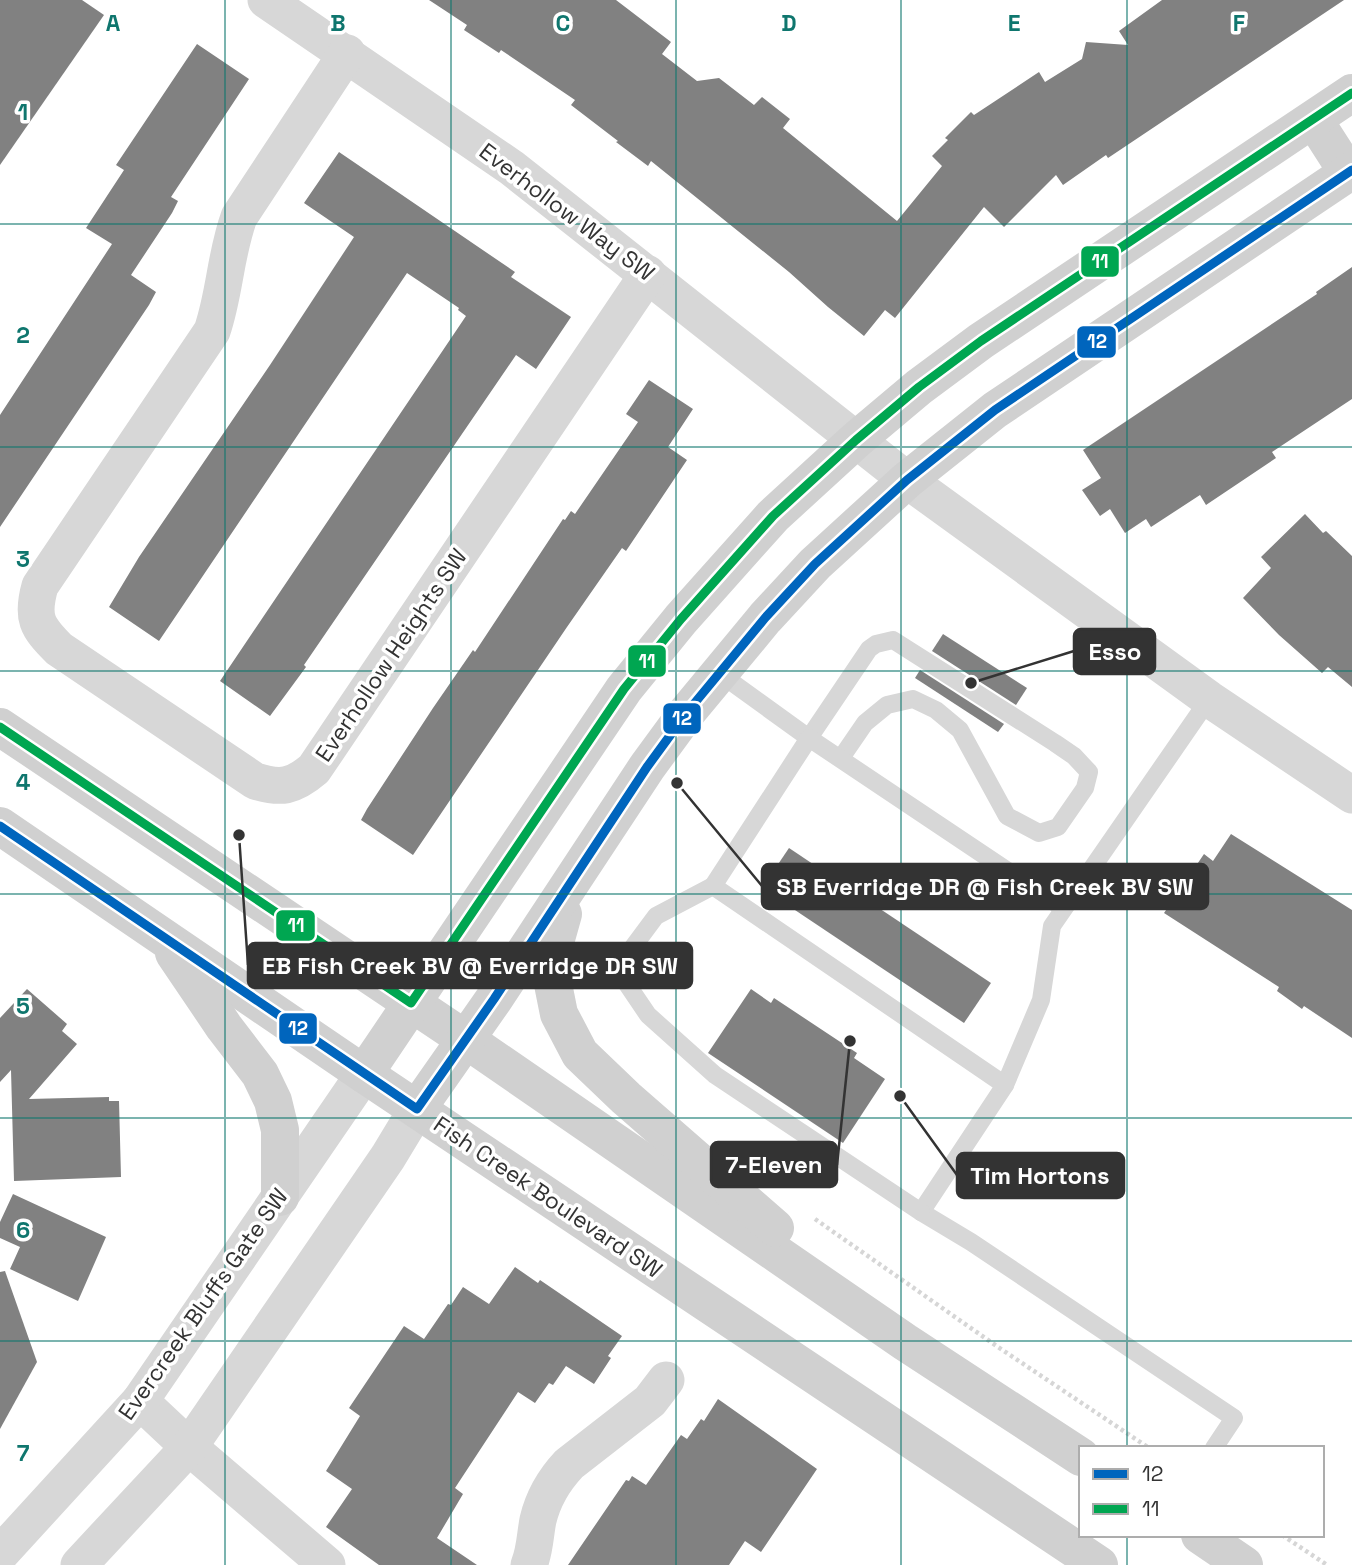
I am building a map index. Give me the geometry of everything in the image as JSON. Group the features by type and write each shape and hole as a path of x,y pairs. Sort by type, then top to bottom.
{"main road":[{"path":"364,1074 624,689 681,619 773,516 856,440 919,387 981,341 1352,93"},
{"path":"417,1109 647,767 765,618 815,564 907,480 995,410 1350,172 1314,120"},
{"path":"0,727 464,1039 905,1342 1079,1456"},
{"name":"Fish Creek Boulevard SW","path":"0,825 364,1074 1099,1565"},
{"path":"603,834 561,919 549,964 559,1014 580,1054 626,1098 905,1342"},
{"path":"163,937 224,1027 260,1074 273,1101 280,1130 280,1197"},
{"path":"1203,1537 1244,1565"}],"street":[{"name":"Everhollow Way SW","path":"266,0 512,168 907,480 1209,699 1352,795"},
{"name":"Everhollow Heights SW","path":"346,54 239,217 229,243 219,309 212,331 40,586 35,617 44,634 59,649 255,781 272,786 287,786 303,779 314,769 648,274"},
{"name":"Evercreek Bluffs Gate SW","path":"0,1554 140,1401 364,1074"},
{"path":"79,1565 189,1447 388,1157 417,1109"},
{"path":"529,1565 539,1516 548,1492 558,1476 650,1401 666,1380"},
{"path":"140,1401 189,1447 327,1565"}],"lane":[{"path":"841,758 872,717 887,705 913,699 936,710 960,730 1007,816 1039,833 1058,827 1085,788 1089,772 1074,756 1055,743 893,640 876,644 869,649 809,738 713,886 656,916 630,951 627,984 648,1015 716,1075 1234,1418 1214,1446"},
{"path":"719,673 809,738 1063,908"},
{"path":"921,1212 1005,1085 1041,1000 1052,926 1209,699"},
{"path":"713,886 1005,1085"}],"path":[{"path":"811,1216 998,1347 1146,1446"},
{"path":"1285,1537 1327,1565"}],"building":[{"path":"0,0 82,0 104,15 0,165"},
{"path":"429,0 616,0 671,42 662,54 697,81 719,78 754,105 762,97 790,119 783,128 897,221 942,166 932,156 948,140 945,138 971,112 974,115 1039,72 1045,82 1082,59 1086,42 1128,45 1119,31 1162,0 1344,0 1108,158 1106,155 1063,185 1056,175 1004,227 984,207 895,318 885,310 864,336 651,161 648,166 616,142 618,141 571,105 575,100 501,50 499,53 464,30 467,25"},
{"path":"197,44 249,79 171,197 178,201 172,213 131,275 156,292 149,305 0,527 0,415 112,244 86,228 124,170 116,165"},
{"path":"339,152 515,272 511,277 571,317 536,369 516,355 304,665 306,667 270,716 220,681 466,316 459,308 407,273 159,641 109,607 139,557 354,237 304,203"},
{"path":"1352,267 1352,399 1272,452 1276,458 1206,505 1200,495 1151,527 1146,519 1125,533 1110,509 1100,516 1082,490 1101,478 1083,450 1317,294 1316,292"},
{"path":"649,380 693,409 668,447 687,460 626,551 622,548 567,627 413,855 361,820 433,708 473,650 475,652 563,519 565,520 571,511 575,514 638,422 626,414"},
{"path":"1305,514 1323,533 1326,531 1352,556 1352,687 1328,667 1322,673 1243,598 1271,568 1261,557"},
{"path":"943,634 1027,688 1016,705 932,651"},
{"path":"920,670 1004,724 998,732 915,678"},
{"path":"1231,834 1352,910 1352,1038 1304,1006 1302,1009 1277,991 1279,987 1164,913 1204,854 1213,861"},
{"path":"789,848 991,983 964,1023 762,888"},
{"path":"27,989 67,1024 62,1031 77,1044 29,1099 109,1097 109,1101 119,1101 121,1177 14,1181 11,1070 0,1082 0,1018"},
{"path":"751,989 771,1003 774,998 857,1053 854,1058 885,1079 843,1143 708,1053"},
{"path":"13,1194 106,1237 78,1301 10,1269 20,1247 0,1238 0,1222"},
{"path":"515,1267 538,1283 540,1280 622,1336 594,1384 566,1366 553,1385 549,1383 535,1403 518,1392 455,1488 463,1494 437,1538 477,1565 379,1565 326,1527 352,1489 326,1471 360,1416 349,1408 404,1326 424,1339 463,1287 489,1304"},
{"path":"5,1271 37,1362 0,1429 0,1272"},
{"path":"718,1399 817,1469 761,1552 745,1541 729,1565 568,1565 626,1480 629,1481 632,1476 646,1485 681,1435 687,1439 701,1419 704,1421"}],"transit line":[{"name":"11","path":"0,727 411,1003 624,689 681,619 773,516 856,440 919,387 981,341 1352,93"},
{"name":"12","path":"0,826 417,1109 494,999 647,767 688,711 765,618 815,564 907,480 995,410 1352,170"}],"place":[{"name":"Esso","path":"971,683"},
{"name":"SB Everridge DR @ Fish Creek BV SW","path":"677,783"},
{"name":"EB Fish Creek BV @ Everridge DR SW","path":"239,835"},
{"name":"7-Eleven","path":"850,1041"},
{"name":"Tim Hortons","path":"900,1096"}]}
